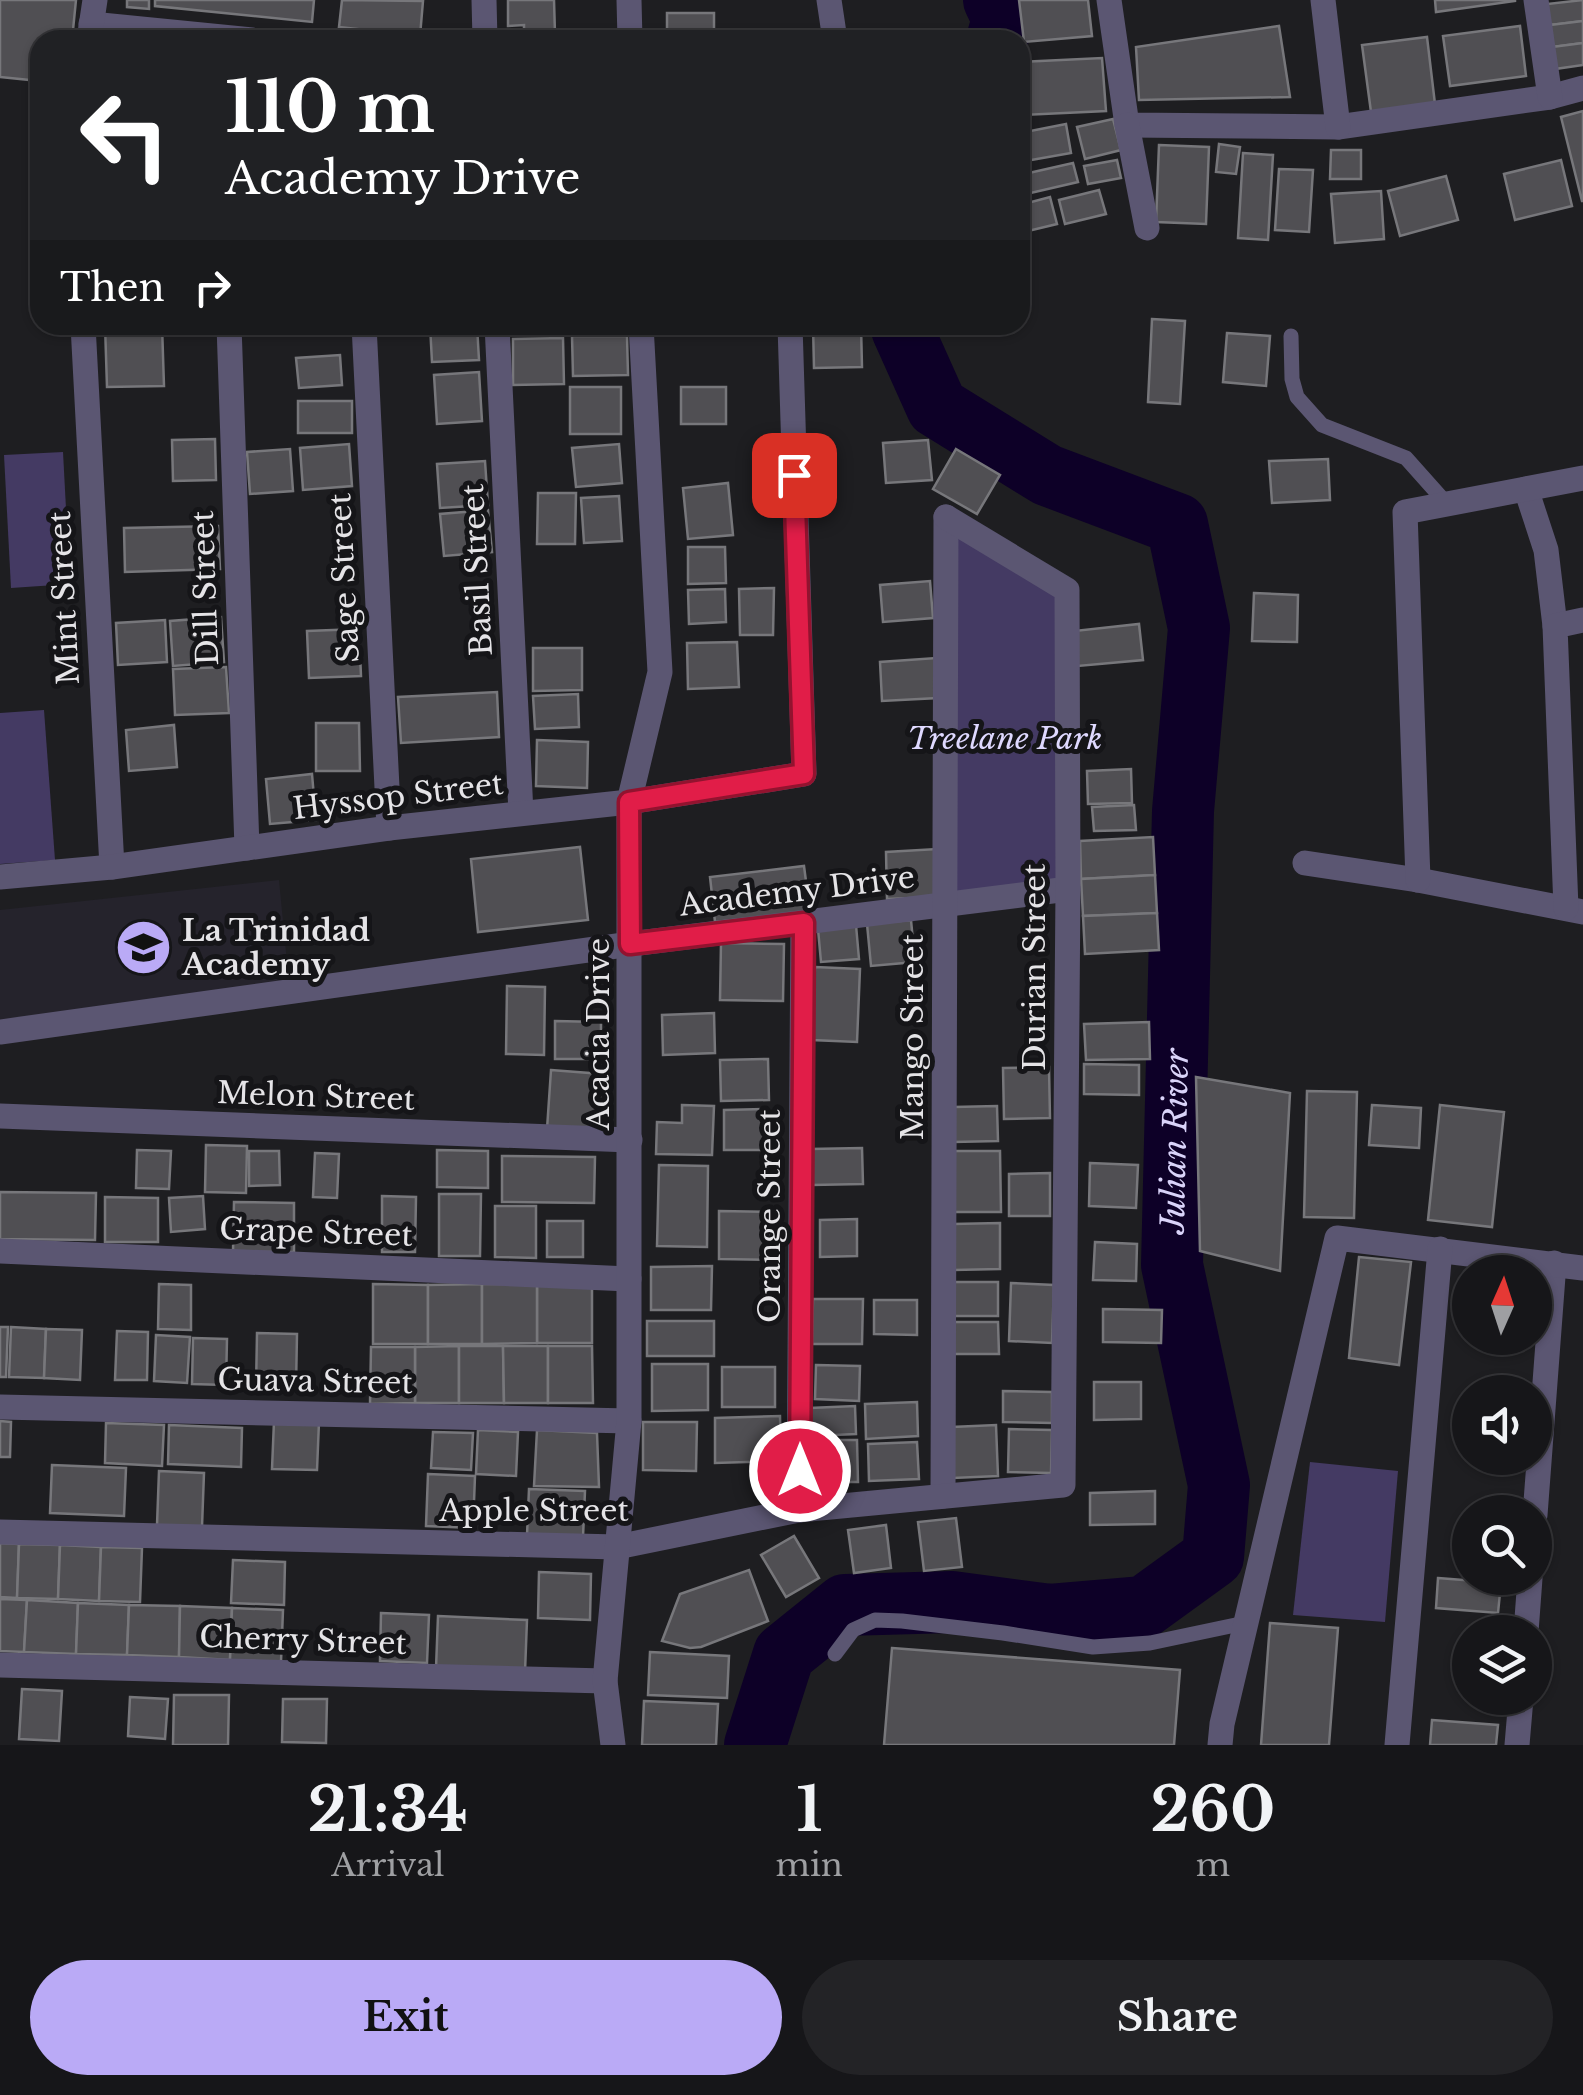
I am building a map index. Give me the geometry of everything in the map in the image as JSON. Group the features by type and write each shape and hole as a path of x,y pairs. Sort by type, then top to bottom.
{"street":[{"path":"484,0 485,30"},
{"path":"629,0 630,30"},
{"path":"829,0 834,30"},
{"path":"1109,0 1147,228"},
{"path":"1324,0 1338,127"},
{"path":"1536,0 1550,97"},
{"path":"92,21 168,30"},
{"path":"1127,126 1338,127 1550,97 1583,88"},
{"name":"Mint Street","path":"83,335 112,866"},
{"name":"Dill Street","path":"228,335 247,848"},
{"name":"Sage Street","path":"364,335 389,828"},
{"name":"Basil Street","path":"497,335 521,813"},
{"name":"Acacia Drive","path":"613,1745 605,1681 629,1420 629,802 660,672 642,335"},
{"name":"Hyssop Street","path":"0,877 629,802 804,774 790,335"},
{"path":"1418,880 1405,512 1583,478"},
{"path":"1305,863 1574,910 1555,626 1546,550 1526,489"},
{"name":"Durian Street","path":"946,517 1066,590 1068,889 1063,1486"},
{"name":"Mango Street","path":"944,1496 946,517"},
{"path":"1555,626 1583,620"},
{"name":"Academy Drive","path":"0,1032 630,944 1068,889"},
{"name":"Orange Street","path":"799,1510 804,923"},
{"name":"Melon Street","path":"0,1116 630,1140"},
{"path":"1220,1745 1336,1238 1583,1268"},
{"path":"1397,1745 1440,1249"},
{"name":"Grape Street","path":"0,1251 629,1278"},
{"path":"1537,1495 1554,1262"},
{"name":"Guava Street","path":"0,1407 629,1420"},
{"name":"Apple Street","path":"0,1532 617,1547 799,1510 1063,1486"},
{"name":"Cherry Street","path":"0,1665 605,1681"},
{"path":"1518,1745 1520,1715"}],"lane":[{"path":"1291,336 1292,379 1297,396 1322,425 1406,458 1447,504"},
{"path":"835,1654 853,1630 875,1620 1093,1647 1150,1643 1245,1623"}],"shaded area":[{"name":"La Trinidad Academy","path":"279,880 289,983 0,1023 0,910"}],"green space":[{"path":"63,452 70,584 11,588 4,455"},
{"name":"Treelane Park","path":"954,534 1055,596 1057,881 953,896"},
{"path":"44,710 55,860 0,864 0,713"},
{"path":"1310,1462 1398,1471 1385,1622 1293,1615"}],"building":[{"path":"0,0 76,0 73,30 30,30 30,80 0,77"},
{"path":"127,0 149,0 149,9 127,7"},
{"path":"155,0 314,0 312,22 155,6"},
{"path":"342,0 423,1 421,30 339,27"},
{"path":"508,0 554,0 555,30 508,26"},
{"path":"1019,0 1088,0 1092,36 1030,41 1030,30 1023,30"},
{"path":"1435,0 1515,0 1515,1 1436,12"},
{"path":"1583,0 1583,21 1550,25 1547,4"},
{"path":"667,13 714,13 714,30 667,30"},
{"path":"1583,21 1583,43 1552,47 1550,25"},
{"path":"1279,26 1290,97 1139,100 1136,47"},
{"path":"1520,26 1526,76 1450,86 1443,36"},
{"path":"1427,37 1435,104 1371,112 1362,45"},
{"path":"1583,43 1583,65 1555,69 1552,47"},
{"path":"1102,58 1106,111 1030,115 1030,62"},
{"path":"1583,111 1583,201 1582,201 1561,117"},
{"path":"1113,119 1121,150 1085,159 1077,127"},
{"path":"1066,124 1071,153 1030,160 1030,131"},
{"path":"1219,144 1240,147 1236,174 1216,172"},
{"path":"1159,145 1209,147 1206,224 1156,222"},
{"path":"1331,150 1361,150 1361,179 1330,179"},
{"path":"1243,153 1273,155 1268,240 1238,238"},
{"path":"1117,160 1121,178 1088,184 1084,166"},
{"path":"1561,160 1572,206 1515,220 1504,174"},
{"path":"1073,163 1078,182 1030,193 1030,173"},
{"path":"1279,169 1313,170 1309,232 1275,230"},
{"path":"1446,176 1458,220 1400,236 1388,191"},
{"path":"1099,190 1106,214 1065,224 1059,200"},
{"path":"1381,191 1384,239 1335,243 1331,194"},
{"path":"1050,197 1057,224 1030,231 1030,202"},
{"path":"1152,319 1185,321 1180,404 1148,402"},
{"path":"1227,333 1270,336 1266,386 1223,382"},
{"path":"105,335 162,335 164,386 107,387"},
{"path":"431,335 478,335 479,360 432,362"},
{"path":"813,335 861,335 862,367 814,368"},
{"path":"572,336 627,336 628,375 573,376"},
{"path":"563,338 564,384 513,385 513,339"},
{"path":"340,355 342,385 299,388 296,358"},
{"path":"479,372 482,421 437,424 434,375"},
{"path":"570,387 621,387 621,434 570,434"},
{"path":"681,387 726,387 726,424 681,424"},
{"path":"298,401 352,401 352,433 298,433"},
{"path":"215,439 216,480 173,481 172,440"},
{"path":"928,440 932,480 886,483 883,443"},
{"path":"349,444 352,486 303,490 300,448"},
{"path":"619,444 622,483 576,487 572,448"},
{"path":"290,449 293,491 250,494 247,452"},
{"path":"956,449 1000,475 977,514 933,489"},
{"path":"1328,459 1330,500 1272,503 1269,461"},
{"path":"485,461 488,505 440,508 437,464"},
{"path":"728,483 733,535 688,539 683,488"},
{"path":"538,493 576,493 575,544 537,544"},
{"path":"619,496 622,541 584,543 581,498"},
{"path":"488,510 492,552 444,556 440,514"},
{"path":"218,526 220,569 125,572 124,528"},
{"path":"688,547 725,547 726,583 688,584"},
{"path":"930,581 933,618 883,622 880,585"},
{"path":"774,588 773,635 740,635 739,589"},
{"path":"725,589 726,622 689,624 688,590"},
{"path":"1254,593 1298,595 1297,642 1252,641"},
{"path":"221,617 224,662 173,666 170,621"},
{"path":"165,620 167,662 118,665 116,623"},
{"path":"1139,624 1143,660 1078,666 1074,631"},
{"path":"359,629 361,676 309,678 307,631"},
{"path":"737,642 739,687 688,689 687,643"},
{"path":"533,648 582,648 582,690 533,691"},
{"path":"936,658 938,698 882,701 880,662"},
{"path":"226,667 229,713 175,715 173,669"},
{"path":"497,692 499,737 401,743 398,697"},
{"path":"578,694 579,727 535,729 533,696"},
{"path":"316,723 359,723 360,771 316,771"},
{"path":"174,725 177,767 129,771 126,730"},
{"path":"537,740 588,742 587,788 536,786"},
{"path":"1131,769 1132,803 1088,804 1087,771"},
{"path":"312,774 316,820 270,824 266,779"},
{"path":"1134,805 1136,830 1094,831 1092,807"},
{"path":"1153,837 1155,875 1081,879 1080,841"},
{"path":"580,847 588,920 478,932 471,859"},
{"path":"937,849 939,897 887,899 886,852"},
{"path":"804,866 810,912 715,922 710,877"},
{"path":"1155,875 1157,913 1083,916 1081,879"},
{"path":"1157,913 1159,950 1085,954 1083,916"},
{"path":"911,920 915,962 871,966 867,924"},
{"path":"856,925 859,959 821,962 818,929"},
{"path":"721,943 784,944 783,1001 720,1000"},
{"path":"815,967 860,969 857,1042 812,1040"},
{"path":"507,986 545,987 544,1055 506,1054"},
{"path":"714,1013 715,1053 663,1055 662,1015"},
{"path":"555,1021 601,1022 601,1059 555,1059"},
{"path":"1149,1022 1150,1059 1086,1060 1084,1024"},
{"path":"768,1059 769,1100 721,1101 720,1060"},
{"path":"1084,1064 1139,1065 1139,1095 1084,1094"},
{"path":"1049,1067 1050,1118 1004,1119 1003,1068"},
{"path":"551,1070 602,1074 597,1132 547,1129"},
{"path":"1196,1077 1290,1093 1280,1271 1200,1251"},
{"path":"1307,1091 1357,1092 1354,1218 1304,1217"},
{"path":"682,1105 714,1106 712,1155 656,1154 657,1122 682,1123"},
{"path":"1372,1105 1421,1108 1419,1148 1369,1145"},
{"path":"1440,1105 1504,1112 1492,1227 1428,1220"},
{"path":"997,1106 998,1141 954,1142 954,1107"},
{"path":"766,1109 766,1150 724,1150 724,1110"},
{"path":"206,1145 247,1146 246,1193 205,1192"},
{"path":"862,1148 863,1184 812,1185 810,1149"},
{"path":"137,1150 171,1151 169,1189 136,1188"},
{"path":"437,1150 488,1151 488,1188 437,1187"},
{"path":"249,1151 279,1151 280,1185 249,1186"},
{"path":"952,1151 1000,1151 1001,1212 951,1212"},
{"path":"315,1153 339,1154 337,1198 313,1197"},
{"path":"502,1156 595,1157 594,1203 502,1202"},
{"path":"1090,1163 1138,1165 1136,1208 1089,1206"},
{"path":"659,1165 708,1166 707,1247 657,1246"},
{"path":"1050,1173 1050,1216 1009,1216 1009,1174"},
{"path":"0,1192 96,1193 95,1240 0,1239"},
{"path":"439,1194 481,1194 480,1256 439,1256"},
{"path":"203,1196 205,1229 171,1232 169,1198"},
{"path":"382,1196 416,1197 415,1252 382,1252"},
{"path":"105,1197 158,1198 158,1242 105,1242"},
{"path":"234,1202 294,1203 294,1252 233,1252"},
{"path":"495,1206 536,1206 536,1258 495,1257"},
{"path":"719,1211 774,1212 774,1260 719,1259"},
{"path":"857,1219 857,1256 820,1257 820,1220"},
{"path":"547,1221 583,1221 583,1257 547,1257"},
{"path":"1000,1223 1000,1269 954,1270 953,1224"},
{"path":"1095,1242 1137,1244 1136,1281 1093,1280"},
{"path":"1359,1257 1411,1262 1399,1365 1349,1358"},
{"path":"712,1266 711,1310 651,1310 651,1267"},
{"path":"950,1282 998,1282 998,1316 950,1316"},
{"path":"592,1283 592,1343 537,1343 537,1284"},
{"path":"1011,1283 1054,1285 1052,1343 1009,1341"},
{"path":"159,1284 191,1285 191,1330 158,1329"},
{"path":"373,1284 428,1285 428,1344 373,1344"},
{"path":"482,1284 482,1344 428,1344 428,1285"},
{"path":"482,1284 537,1284 537,1343 482,1344"},
{"path":"813,1299 863,1299 862,1344 812,1344"},
{"path":"874,1300 917,1300 917,1335 874,1334"},
{"path":"1103,1309 1162,1310 1161,1343 1103,1342"},
{"path":"647,1321 714,1321 714,1356 647,1356"},
{"path":"951,1322 998,1322 999,1354 951,1354"},
{"path":"0,1327 8,1327 6,1377 0,1377"},
{"path":"11,1327 46,1329 44,1378 9,1377"},
{"path":"46,1329 82,1330 80,1380 44,1378"},
{"path":"117,1331 148,1332 147,1380 115,1380"},
{"path":"257,1333 297,1334 296,1387 256,1387"},
{"path":"156,1335 190,1337 187,1383 154,1381"},
{"path":"193,1338 227,1339 226,1385 192,1384"},
{"path":"459,1346 459,1403 415,1403 415,1347"},
{"path":"459,1346 503,1346 504,1403 459,1403"},
{"path":"503,1346 548,1346 548,1403 504,1403"},
{"path":"548,1346 592,1346 593,1403 548,1403"},
{"path":"371,1347 415,1347 415,1403 370,1404"},
{"path":"652,1364 708,1364 708,1410 652,1411"},
{"path":"816,1365 860,1366 859,1401 815,1399"},
{"path":"722,1367 775,1367 775,1407 722,1407"},
{"path":"1094,1382 1141,1382 1141,1419 1094,1420"},
{"path":"1003,1391 1052,1392 1052,1423 1003,1422"},
{"path":"917,1402 918,1436 866,1439 865,1404"},
{"path":"855,1406 856,1434 812,1436 810,1408"},
{"path":"780,1416 781,1461 715,1463 715,1418"},
{"path":"0,1421 11,1422 10,1457 0,1457"},
{"path":"274,1421 319,1422 317,1470 272,1469"},
{"path":"643,1422 697,1422 696,1471 643,1470"},
{"path":"106,1423 164,1425 162,1466 105,1463"},
{"path":"169,1425 242,1428 241,1467 168,1464"},
{"path":"996,1425 998,1476 953,1478 952,1427"},
{"path":"1009,1429 1052,1430 1051,1473 1008,1472"},
{"path":"478,1430 518,1432 516,1476 476,1474"},
{"path":"537,1430 597,1433 599,1487 534,1486"},
{"path":"433,1432 473,1433 471,1470 431,1468"},
{"path":"815,1440 857,1440 858,1482 815,1482"},
{"path":"917,1442 919,1479 869,1481 868,1444"},
{"path":"52,1465 126,1468 124,1516 50,1513"},
{"path":"159,1471 204,1473 202,1527 157,1525"},
{"path":"428,1474 475,1476 473,1528 426,1526"},
{"path":"529,1489 585,1491 583,1537 527,1535"},
{"path":"1155,1491 1155,1524 1090,1525 1090,1493"},
{"path":"956,1518 962,1567 924,1571 918,1522"},
{"path":"886,1525 891,1568 854,1573 848,1530"},
{"path":"794,1536 819,1578 786,1597 761,1555"},
{"path":"0,1543 19,1544 17,1598 0,1597"},
{"path":"19,1544 60,1545 58,1599 17,1598"},
{"path":"60,1545 101,1547 99,1601 58,1599"},
{"path":"101,1547 142,1548 140,1602 99,1601"},
{"path":"233,1560 285,1562 284,1605 231,1603"},
{"path":"749,1570 768,1621 701,1647 662,1641 680,1594"},
{"path":"539,1572 591,1574 590,1620 538,1618"},
{"path":"1438,1578 1452,1579 1452,1595 1500,1595 1498,1613 1436,1608"},
{"path":"0,1599 27,1600 24,1652 0,1651"},
{"path":"27,1600 78,1603 76,1654 24,1652"},
{"path":"78,1603 129,1605 127,1655 76,1654"},
{"path":"129,1605 180,1606 179,1657 127,1655"},
{"path":"180,1606 232,1608 230,1660 179,1657"},
{"path":"232,1608 283,1610 281,1662 230,1660"},
{"path":"381,1613 429,1615 427,1663 380,1661"},
{"path":"438,1616 527,1620 525,1672 436,1668"},
{"path":"1270,1623 1338,1628 1329,1745 1261,1745"},
{"path":"892,1648 1180,1670 1174,1745 884,1745"},
{"path":"650,1652 729,1656 727,1698 648,1695"},
{"path":"22,1689 62,1691 59,1741 19,1739"},
{"path":"174,1695 229,1695 228,1745 173,1745"},
{"path":"130,1697 168,1699 165,1739 128,1736"},
{"path":"283,1699 327,1699 326,1743 282,1742"},
{"path":"644,1701 718,1704 716,1745 642,1745"},
{"path":"1432,1720 1498,1725 1496,1745 1430,1745"}],"waterway":[{"name":"Julian River","path":"994,0 1003,19 1000,30"},
{"name":"Julian River","path":"755,1745 784,1654 845,1605 952,1602 1050,1615 1144,1607 1213,1557 1219,1485 1172,1265 1183,811 1199,628 1177,524 1047,475 937,407 905,335"}],"place":[{"name":"La Trinidad Academy","path":"143,947"}],"route":[{"path":"794,475 804,774 629,802 629,830 630,944 804,923 800,1471"}]}
